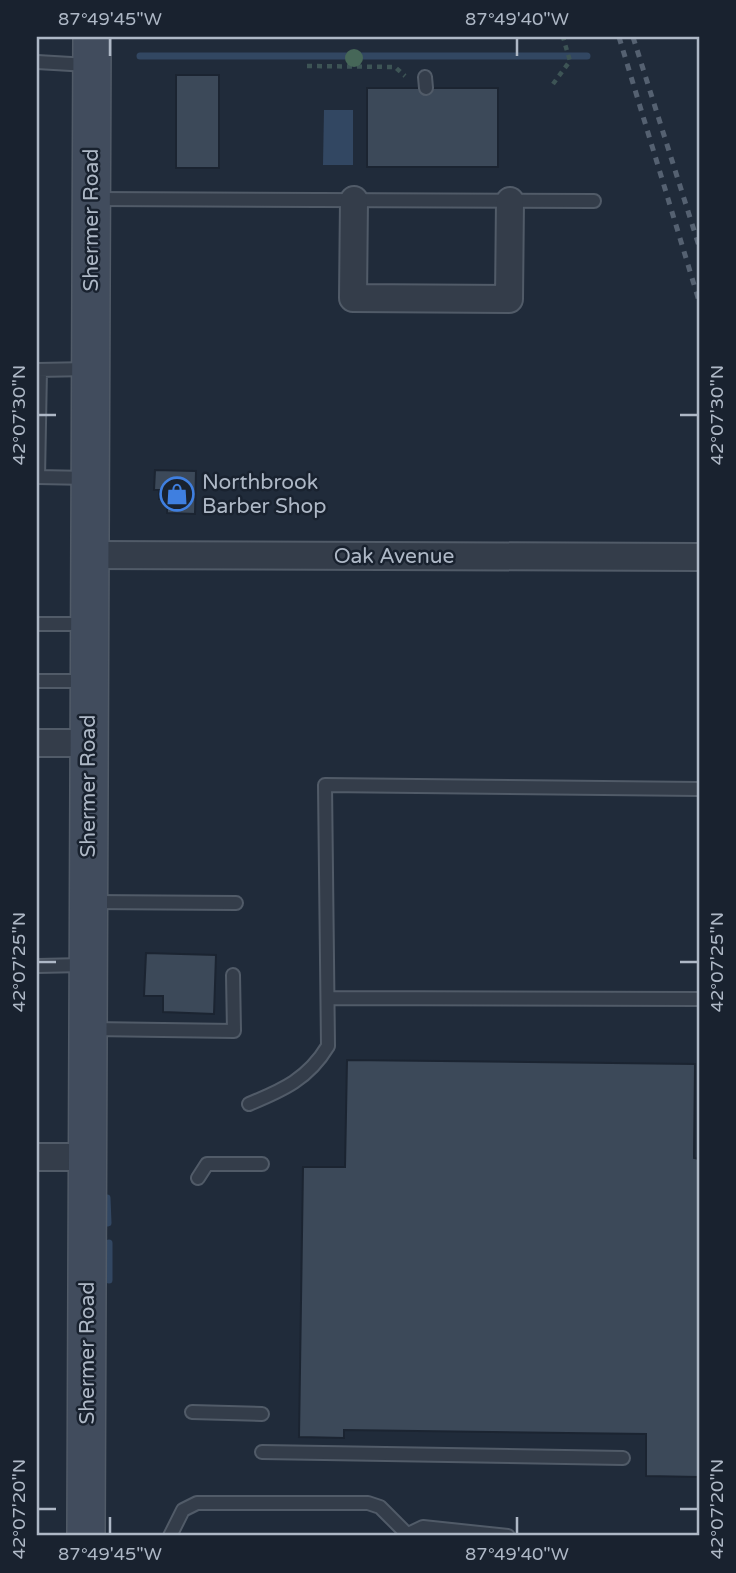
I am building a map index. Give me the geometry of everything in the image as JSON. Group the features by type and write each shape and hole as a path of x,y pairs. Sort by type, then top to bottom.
{"main road":[{"name":"Shermer Road","path":"86,1536 88,478 92,51"}],"street":[{"path":"354,200 353,298 509,299 509,201"},
{"name":"Oak Avenue","path":"88,555 699,557"},
{"path":"37,743 88,743"},
{"path":"37,1157 88,1157"}],"lane":[{"path":"37,62 92,51"},
{"path":"91,200 594,201"},
{"path":"88,478 38,477 38,370 90,369"},
{"path":"37,624 88,624"},
{"path":"37,681 88,681"},
{"path":"249,1104 286,1089 317,1064 327,1046 325,785 699,789"},
{"path":"88,902 236,902"},
{"path":"37,966 88,965"},
{"path":"88,1029 234,1031 233,975"},
{"path":"328,998 699,999"},
{"path":"198,1178 207,1164 262,1164"},
{"path":"192,1412 262,1413"},
{"path":"262,1452 623,1458"},
{"path":"170,1536 183,1510 197,1503 368,1503 380,1507 405,1535 423,1527 508,1536"}],"path":[{"path":"553,85 570,59 563,37"},
{"path":"307,66 395,67 405,76"}],"water":[{"path":"324,110 353,110 353,165 323,165"}],"building":[{"path":"176,75 219,75 219,168 176,168"},
{"path":"367,88 498,88 498,167 367,167"},
{"name":"Northbrook Barber Shop","path":"155,470 196,471 195,514 167,513 167,499 159,499 159,490 154,490"},
{"path":"146,953 216,955 214,1014 163,1012 163,996 144,996"},
{"path":"347,1060 695,1064 694,1158 699,1159 699,1477 646,1476 646,1434 344,1430 344,1438 299,1437 303,1167 345,1167"}],"waterway":[{"path":"140,56 587,56"},
{"path":"107,1198 108,1223"},
{"path":"109,1243 109,1280"}],"railway":[{"path":"619,37 699,301"},
{"path":"633,37 699,246"}],"place":[{"name":"Northbrook Barber Shop","path":"177,494"}]}
